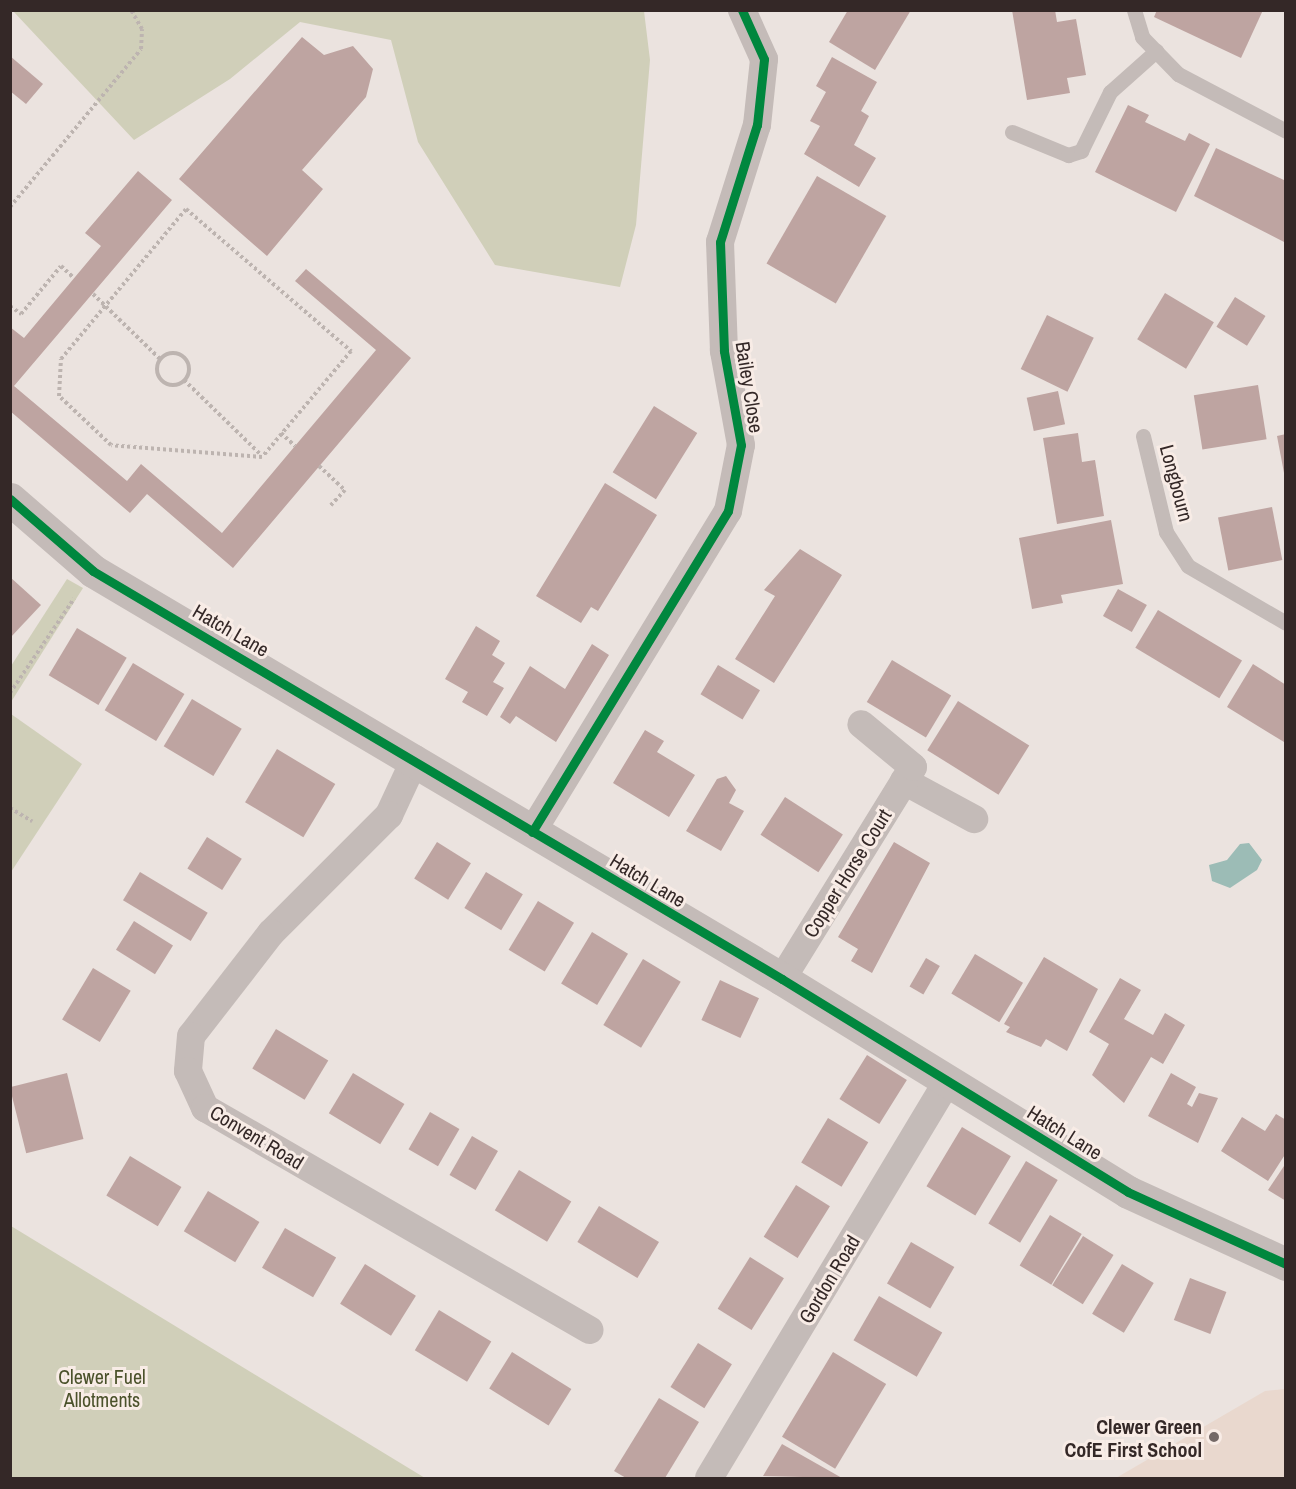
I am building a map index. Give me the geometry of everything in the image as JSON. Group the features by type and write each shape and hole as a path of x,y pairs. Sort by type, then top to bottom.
{"street":[{"name":"Bailey Close","path":"532,832 728,511 741,445 724,351 720,242 757,125 764,59 742,10"},
{"name":"Hatch Lane","path":"10,499 93,571 415,759 532,832 782,979 1128,1192 1286,1264"},
{"path":"861,724 909,774 974,819"},
{"name":"Convent Road","path":"415,759 389,815 272,933 191,1036 188,1071 205,1108 589,1330"},
{"name":"Copper Horse Court","path":"782,979 909,774"},
{"name":"Gordon Road","path":"710,1479 948,1080"}],"lane":[{"path":"1134,10 1142,37 1178,74 1286,131"},
{"path":"1012,132 1068,155 1081,151 1110,92 1156,51"},
{"name":"Longbourn","path":"1143,436 1167,532 1188,566 1286,623"}],"path":[{"path":"10,207 141,49 142,29 131,10"},
{"path":"186,209 351,351 262,457 111,445 59,396 61,359 186,209"},
{"path":"10,306 21,314 61,266 74,278"},
{"path":"93,294 160,359"},
{"path":"160,359 174,353 183,357 189,371 184,380"},
{"path":"160,359 157,369 165,383 184,380"},
{"path":"184,380 262,457"},
{"path":"281,433 295,446"},
{"path":"319,466 345,490 331,505"},
{"path":"10,693 93,571"},
{"path":"10,808 32,821"}],"green space":[{"path":"13,11 644,11 650,60 636,225 620,287 495,265 418,142 391,40 300,22 230,79 134,140"},
{"path":"67,579 83,588 11,702 11,666"},
{"path":"11,714 82,764 11,872"},
{"name":"Clewer Fuel Allotments","path":"11,1226 425,1478 11,1478"}],"shaded area":[{"name":"Clewer Green CofE First School","path":"1285,1389 1285,1478 1116,1478 1265,1391"}],"water":[{"path":"1249,843 1262,860 1257,870 1230,888 1212,881 1209,865 1227,860 1240,844"}],"building":[{"path":"848,10 911,10 875,70 829,42"},
{"path":"1012,10 1055,10 1057,22 1076,19 1086,75 1067,78 1070,93 1027,100"},
{"path":"1157,10 1263,10 1241,58 1154,17"},
{"path":"302,37 324,55 353,46 373,69 366,97 302,170 323,189 267,256 179,179"},
{"path":"10,56 43,84 26,104 10,91"},
{"path":"832,57 877,82 861,111 869,116 854,145 876,158 859,187 804,154 820,126 810,121 826,92 816,86"},
{"path":"1128,105 1149,115 1145,122 1185,141 1189,133 1210,144 1176,212 1095,172"},
{"path":"1216,148 1286,181 1286,243 1194,196"},
{"path":"138,171 172,200 14,386 127,481 141,464 222,533 376,350 295,281 306,269 411,358 233,568 147,494 130,513 10,411 10,327 24,338 101,246 85,233"},
{"path":"817,176 886,216 836,303 766,263"},
{"path":"1165,293 1214,322 1186,369 1137,339"},
{"path":"1235,297 1266,316 1247,346 1216,327"},
{"path":"1047,315 1094,338 1067,392 1021,369"},
{"path":"1258,385 1267,439 1202,449 1194,395"},
{"path":"1058,391 1065,424 1034,431 1027,398"},
{"path":"654,406 697,433 656,499 613,472"},
{"path":"1078,433 1082,462 1095,460 1104,516 1057,524 1043,438"},
{"path":"1286,434 1286,473 1284,473 1277,436"},
{"path":"605,483 657,515 598,611 591,607 581,623 536,596"},
{"path":"1272,507 1282,560 1228,571 1218,517"},
{"path":"1111,520 1123,584 1061,595 1063,603 1032,609 1019,538"},
{"path":"800,549 842,575 774,683 735,659 775,596 764,590"},
{"path":"10,577 41,605 10,638"},
{"path":"1118,589 1147,605 1132,632 1103,616"},
{"path":"1158,610 1242,660 1219,698 1135,648"},
{"path":"476,626 500,641 492,655 505,663 493,682 504,688 487,716 462,702 468,692 445,679"},
{"path":"77,628 127,658 98,705 49,675"},
{"path":"592,644 609,655 556,742 516,716 510,724 500,717 530,666 565,689"},
{"path":"892,660 951,696 926,738 867,702"},
{"path":"133,663 184,694 156,741 105,710"},
{"path":"1253,664 1286,685 1284,742 1227,707"},
{"path":"718,665 760,690 742,719 700,694"},
{"path":"192,699 242,729 213,776 164,746"},
{"path":"958,701 1029,746 999,795 927,750"},
{"path":"645,730 664,741 657,752 695,775 669,817 613,783"},
{"path":"277,749 335,784 303,837 245,802"},
{"path":"726,776 736,790 729,803 744,811 721,851 686,831 717,779"},
{"path":"785,797 843,835 818,872 760,835"},
{"path":"207,837 242,859 222,890 187,868"},
{"path":"437,842 471,863 448,900 414,878"},
{"path":"894,842 930,863 872,973 851,961 858,949 838,937"},
{"path":"140,872 208,913 191,941 123,900"},
{"path":"486,872 523,894 501,930 464,908"},
{"path":"538,901 574,923 545,971 509,950"},
{"path":"134,921 173,945 155,974 116,950"},
{"path":"592,932 628,954 597,1005 561,983"},
{"path":"975,954 1023,983 999,1022 951,993"},
{"path":"1044,957 1098,989 1067,1051 1046,1039 1041,1047 1006,1032 1010,1027 1004,1024"},
{"path":"926,958 940,966 923,995 910,987"},
{"path":"643,959 681,982 641,1048 603,1025"},
{"path":"93,968 131,991 100,1042 62,1019"},
{"path":"1120,978 1141,990 1124,1019 1153,1035 1165,1013 1185,1025 1163,1064 1151,1057 1124,1103 1092,1075 1109,1044 1089,1032"},
{"path":"720,980 759,998 740,1038 701,1020"},
{"path":"276,1029 328,1060 305,1100 252,1068"},
{"path":"867,1055 907,1080 879,1124 839,1099"},
{"path":"67,1073 83,1139 26,1153 10,1087"},
{"path":"353,1073 404,1104 380,1144 329,1113"},
{"path":"1171,1073 1196,1087 1187,1104 1192,1107 1199,1093 1218,1098 1198,1143 1148,1116"},
{"path":"430,1112 459,1129 438,1166 408,1149"},
{"path":"1276,1114 1286,1120 1286,1153 1268,1181 1221,1151 1242,1117 1265,1131"},
{"path":"828,1118 868,1142 842,1187 801,1163"},
{"path":"962,1127 1011,1156 975,1216 926,1186"},
{"path":"472,1136 498,1151 475,1190 450,1175"},
{"path":"130,1156 181,1187 158,1226 106,1195"},
{"path":"1026,1161 1058,1180 1020,1243 988,1224"},
{"path":"1286,1163 1286,1201 1268,1190"},
{"path":"519,1170 571,1201 547,1242 495,1210"},
{"path":"796,1185 830,1206 798,1258 764,1237"},
{"path":"208,1191 259,1222 235,1262 184,1231"},
{"path":"599,1206 659,1242 637,1278 577,1242"},
{"path":"1050,1215 1082,1234 1051,1285 1020,1266"},
{"path":"285,1228 336,1258 313,1297 262,1268"},
{"path":"1083,1236 1114,1255 1083,1304 1052,1285"},
{"path":"911,1242 954,1267 930,1309 887,1284"},
{"path":"750,1257 784,1278 752,1330 718,1309"},
{"path":"365,1264 416,1296 391,1336 340,1304"},
{"path":"1122,1264 1154,1283 1124,1333 1092,1314"},
{"path":"1190,1278 1226,1292 1210,1334 1174,1320"},
{"path":"879,1296 942,1332 917,1377 854,1340"},
{"path":"439,1310 491,1341 467,1382 415,1350"},
{"path":"698,1343 732,1364 704,1408 670,1387"},
{"path":"512,1352 571,1389 549,1426 489,1388"},
{"path":"833,1352 886,1384 835,1469 782,1437"},
{"path":"659,1398 699,1422 665,1478 626,1478 614,1471"},
{"path":"782,1444 842,1478 763,1476"}],"cycle path":[{"path":"532,832 728,511 741,445 724,351 720,242 757,125 764,59 742,10"},
{"path":"10,499 93,571 782,979 1128,1192 1286,1264"}],"place":[{"name":"Clewer Green CofE First School","path":"1214,1437"}]}
